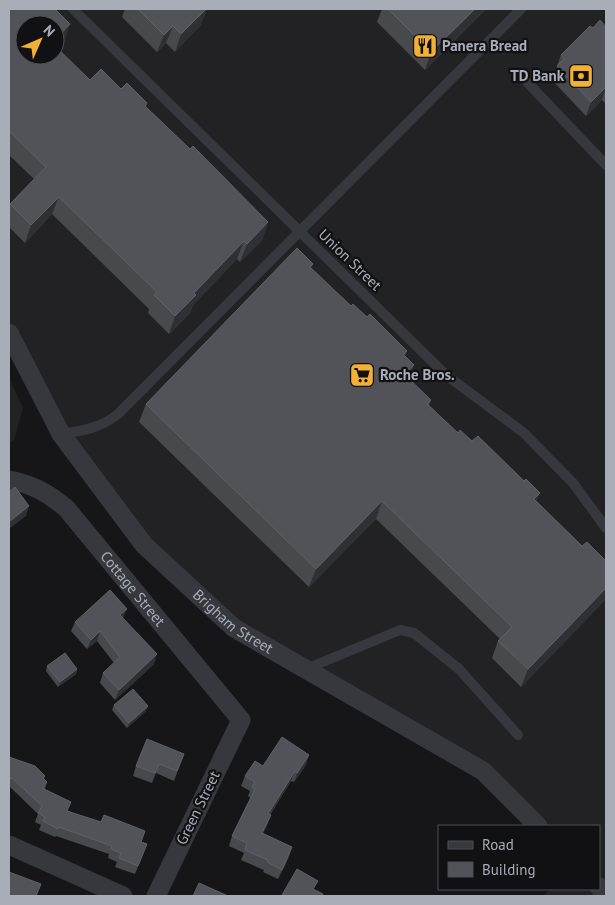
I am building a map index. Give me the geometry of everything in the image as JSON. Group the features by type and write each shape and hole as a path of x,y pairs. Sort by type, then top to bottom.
{"street":[{"name":"Brigham Street","path":"9,333 61,434 144,545 234,628 483,771 537,825"},
{"name":"Cottage Street","path":"9,480 44,491 66,508 241,720"},
{"name":"Green Street","path":"156,896 241,720"},
{"path":"9,845 123,896"}],"lane":[{"name":"Union Street","path":"73,9 446,375 524,433 573,483 606,528"},
{"path":"61,434 94,428 114,418 521,9"},
{"path":"527,82 606,165"},
{"path":"306,669 400,630 405,630 414,633 459,669 518,734"}],"shaded area":[{"path":"9,9 606,9 606,896 548,896 545,894 549,890 600,890 600,825 537,825 483,771 234,628 144,545 61,434 9,333"},
{"path":"9,378 23,408 14,440 9,443"}],"building":[{"path":"9,9 55,9 61,15 15,15 15,65 65,65 65,56 90,80 101,69 121,89 127,83 147,103 145,106 190,149 193,146 268,222 247,244 244,241 194,293 196,295 175,316 154,295 157,292 59,197 31,225 10,204 46,167 9,131"},
{"path":"138,9 206,9 181,34 173,26 164,35"},
{"path":"388,9 475,9 431,52"},
{"path":"65,19 70,24 65,29"},
{"name":"TD Bank","path":"600,20 606,27 606,87 591,102 557,66 564,59 561,55 590,26 593,28"},
{"path":"297,248 313,264 310,267 351,306 353,304 367,317 370,314 407,351 403,354 414,365 405,375 431,400 427,404 458,433 460,430 472,441 478,436 524,481 526,479 540,493 534,499 582,546 587,542 606,561 606,588 528,669 498,641 512,627 382,501 316,569 146,404"},
{"path":"15,487 29,506 9,522 9,492"},
{"path":"110,590 127,609 120,615 157,654 119,690 103,673 120,657 100,631 91,640 75,622"},
{"path":"65,653 77,669 60,682 47,666"},
{"path":"133,689 148,706 129,723 114,705"},
{"path":"282,737 309,755 297,773 295,771 268,814 271,815 262,833 292,847 282,870 267,862 268,860 245,850 247,843 232,836 255,789 252,787 255,782 245,776 255,761 263,766"},
{"path":"147,739 184,754 177,771 159,764 155,773 136,766"},
{"path":"9,757 35,766 45,776 43,778 47,782 42,788 71,802 67,811 101,822 104,815 145,831 141,842 147,844 138,866 119,858 121,853 111,849 112,846 59,827 58,829 43,821 45,817 38,813 42,806 11,777 9,782"},
{"path":"297,869 318,881 313,889 323,894 322,896 282,895"},
{"path":"9,872 41,884 36,896 9,896"},
{"path":"199,883 228,896 193,896"}],"place":[{"name":"Panera Bread","path":"425,46"},
{"name":"TD Bank","path":"581,76"},
{"name":"Roche Bros.","path":"362,375"}]}
